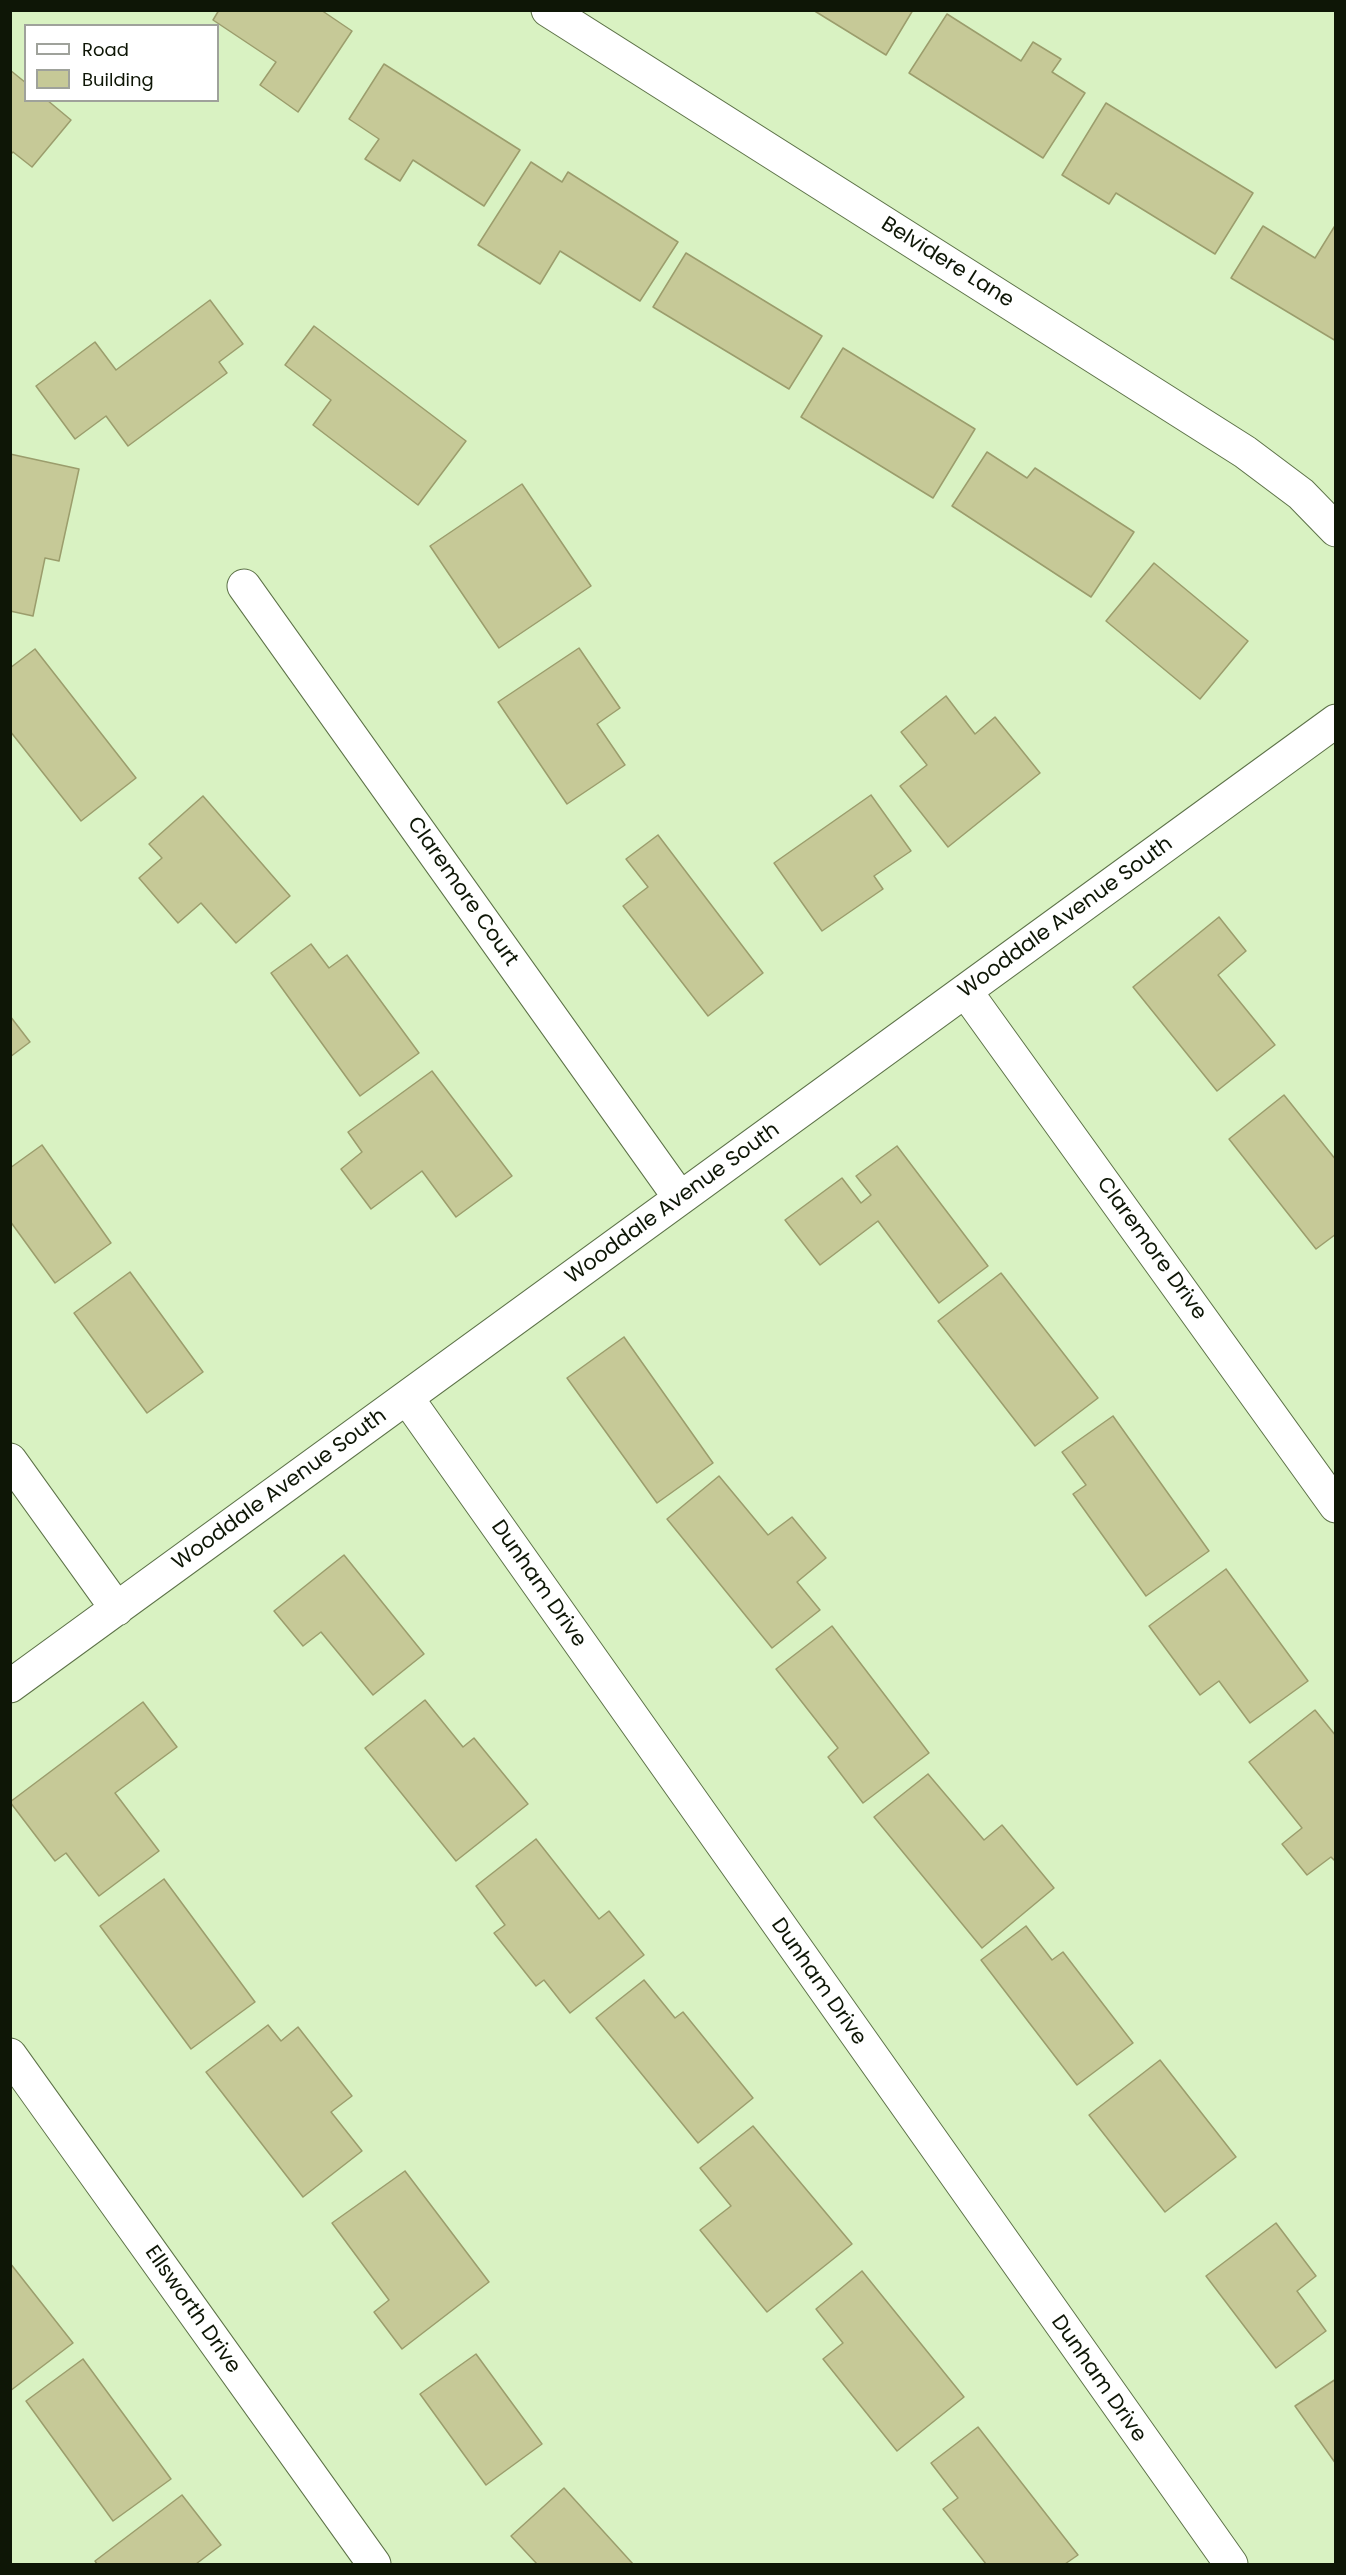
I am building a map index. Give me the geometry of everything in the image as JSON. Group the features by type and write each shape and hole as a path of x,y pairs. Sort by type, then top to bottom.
{"street":[{"name":"Belvidere Lane","path":"548,10 1245,452 1301,494 1335,530"},
{"name":"Claremore Court","path":"244,586 680,1198"},
{"name":"Wooddale Avenue South","path":"10,1686 966,992 1335,721"},
{"name":"Claremore Drive","path":"966,992 1335,1506"},
{"name":"Dunham Drive","path":"407,1398 1231,2565"},
{"path":"10,1460 117,1609"},
{"name":"Ellsworth Drive","path":"10,2055 374,2565"}],"building":[{"path":"219,10 321,10 352,31 298,112 260,85 276,62 213,20"},
{"path":"813,10 913,10 886,55"},
{"path":"947,14 1021,61 1033,42 1061,59 1052,72 1085,93 1043,158 909,73"},
{"path":"384,64 520,150 484,206 413,160 400,181 365,159 379,139 349,119"},
{"path":"10,70 24,81 24,102 49,102 71,120 32,167 13,152 10,155"},
{"path":"1106,103 1253,193 1215,254 1116,193 1109,204 1062,175"},
{"path":"531,162 562,182 568,172 678,242 640,301 560,251 540,284 478,245"},
{"path":"1336,224 1336,341 1231,278 1263,226 1315,258"},
{"path":"686,253 822,336 789,389 653,307"},
{"path":"210,300 243,344 219,362 227,373 128,446 106,416 75,439 36,386 95,342 116,370"},
{"path":"314,326 466,441 418,505 313,425 331,400 285,365"},
{"path":"843,348 975,429 933,498 801,417"},
{"path":"987,452 1027,478 1035,468 1134,532 1091,597 952,506"},
{"path":"10,454 79,469 59,561 45,558 33,616 10,611"},
{"path":"522,484 591,586 499,648 430,546"},
{"path":"1154,563 1248,641 1200,699 1106,621"},
{"path":"579,648 620,708 597,724 625,765 567,804 498,702"},
{"path":"35,649 136,778 81,821 10,731 10,668"},
{"path":"946,696 975,734 995,717 1040,773 948,847 900,786 927,765 901,732"},
{"path":"871,795 911,851 874,876 883,889 822,931 774,863"},
{"path":"203,796 290,896 236,943 201,903 178,923 139,878 162,858 149,844"},
{"path":"658,835 763,973 708,1016 623,906 648,887 626,859"},
{"path":"1219,917 1246,951 1218,975 1275,1045 1217,1091 1133,987"},
{"path":"311,944 329,968 347,955 419,1053 360,1096 271,973"},
{"path":"10,1016 30,1042 10,1057"},
{"path":"432,1071 512,1176 456,1217 422,1171 371,1209 341,1169 362,1152 348,1132"},
{"path":"1284,1095 1336,1160 1336,1234 1316,1249 1229,1139"},
{"path":"42,1145 111,1243 55,1283 10,1221 10,1168"},
{"path":"897,1146 988,1266 939,1303 878,1221 820,1265 785,1220 842,1178 861,1203 871,1195 856,1176"},
{"path":"130,1272 203,1372 147,1413 74,1313"},
{"path":"1001,1273 1098,1398 1035,1446 938,1321"},
{"path":"624,1337 713,1463 657,1503 567,1378"},
{"path":"1113,1416 1209,1551 1146,1596 1073,1494 1086,1485 1062,1452"},
{"path":"719,1476 768,1535 792,1517 826,1558 797,1582 820,1610 772,1648 667,1519"},
{"path":"344,1555 424,1654 373,1695 321,1632 303,1646 274,1611"},
{"path":"1226,1569 1308,1681 1250,1723 1219,1681 1200,1695 1149,1626"},
{"path":"832,1626 929,1753 863,1803 828,1757 838,1748 776,1669"},
{"path":"425,1700 463,1747 474,1738 528,1804 456,1861 365,1748"},
{"path":"143,1702 177,1747 115,1793 159,1851 99,1896 66,1853 55,1861 10,1802"},
{"path":"1315,1710 1336,1736 1336,1862 1331,1857 1307,1875 1282,1844 1302,1828 1249,1762"},
{"path":"928,1774 984,1840 1002,1825 1054,1888 982,1948 874,1817"},
{"path":"536,1839 599,1919 609,1911 644,1955 570,2013 544,1980 536,1986 494,1933 505,1925 476,1886"},
{"path":"164,1879 255,2002 191,2049 100,1926"},
{"path":"1026,1926 1052,1960 1063,1952 1133,2043 1077,2085 981,1960"},
{"path":"644,1980 675,2018 683,2012 753,2098 698,2143 596,2018"},
{"path":"268,2025 281,2041 298,2027 352,2096 331,2112 362,2151 303,2197 206,2072"},
{"path":"1160,2060 1236,2157 1165,2212 1089,2115"},
{"path":"753,2126 852,2244 767,2312 700,2230 731,2206 700,2168"},
{"path":"405,2171 489,2282 402,2349 374,2312 389,2300 332,2223"},
{"path":"1276,2223 1316,2276 1297,2291 1326,2331 1276,2368 1206,2276"},
{"path":"10,2263 73,2343 10,2391"},
{"path":"862,2271 964,2397 897,2451 823,2359 843,2343 816,2309"},
{"path":"476,2354 542,2444 486,2485 420,2394"},
{"path":"83,2359 171,2479 113,2521 26,2401"},
{"path":"1336,2379 1336,2464 1295,2406"},
{"path":"978,2427 1078,2555 1065,2564 986,2564 943,2509 958,2498 931,2463"},
{"path":"564,2488 633,2564 537,2564 511,2536"},
{"path":"182,2495 221,2545 196,2564 97,2564 95,2561"}]}
